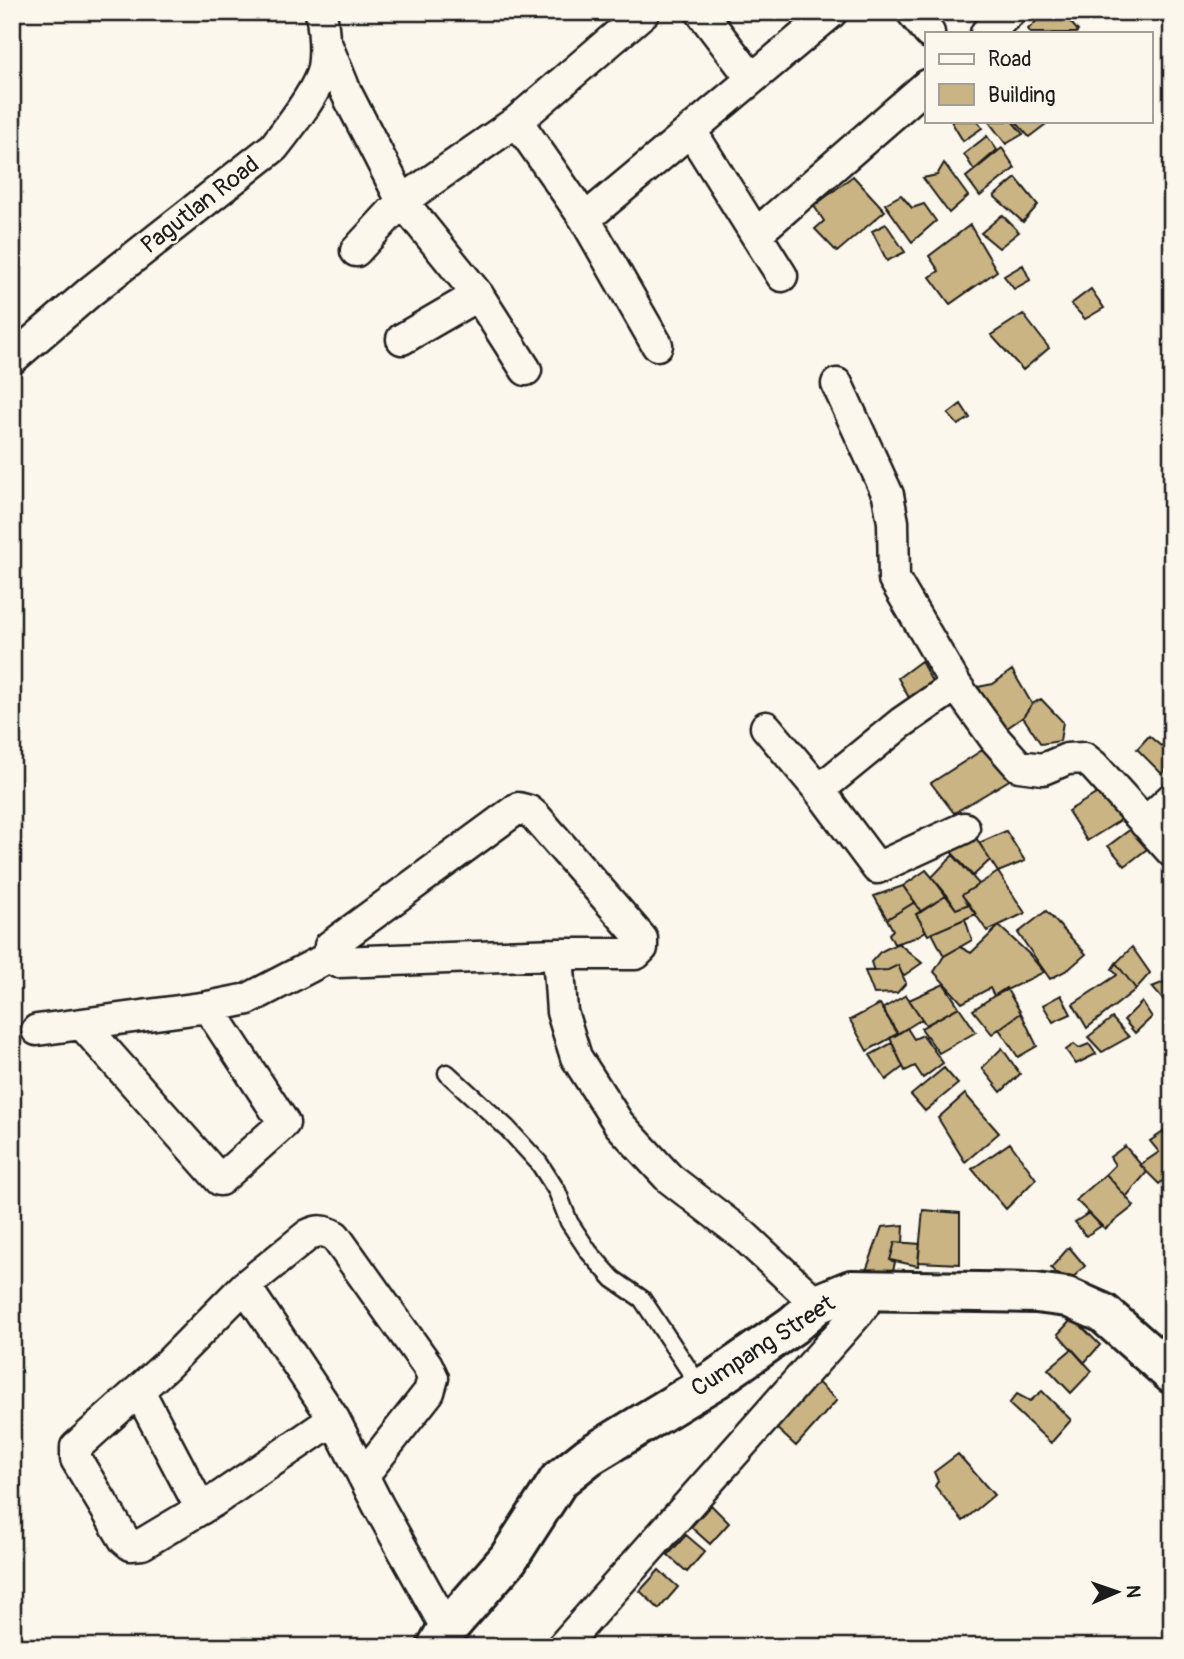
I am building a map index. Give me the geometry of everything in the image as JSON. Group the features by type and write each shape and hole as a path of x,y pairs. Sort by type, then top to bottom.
{"street":[{"path":"356,251 402,201 517,121 644,12"},
{"path":"701,12 752,79"},
{"path":"585,219 832,12"},
{"path":"912,12 928,32"},
{"path":"987,32 1010,12"},
{"path":"323,26 346,92 402,201 478,295 526,370"},
{"name":"Pagutlan Road","path":"12,359 91,291 274,147 292,124 321,74 323,26"},
{"path":"756,234 925,87"},
{"path":"517,121 585,219 657,345"},
{"path":"691,131 782,276"},
{"path":"402,339 478,295"},
{"path":"837,384 888,495 894,579 956,685 995,739 1019,766 1043,769 1067,759 1084,758 1172,852"},
{"path":"819,790 901,723 956,685"},
{"path":"766,727 819,790 877,868 964,828"},
{"path":"1145,822 1172,798"},
{"path":"518,808 529,811 536,817 642,939 642,948 636,954 338,962 329,957 330,946 518,808"},
{"path":"558,954 562,1013 576,1057 618,1124 669,1178 743,1235 817,1304"},
{"path":"37,1030 208,1007 248,999 329,957"},
{"path":"82,1024 220,1180 284,1123 208,1007"},
{"path":"334,1419 201,1509 142,1545 131,1545 124,1539 76,1459 76,1447 139,1391 245,1286 307,1235 317,1230 335,1236 427,1364 433,1378 429,1392 363,1476"},
{"path":"245,1286 334,1419 442,1638"},
{"name":"Cumpang Street","path":"442,1638 509,1559 559,1480 589,1455 701,1388 793,1325 817,1304 851,1290 1035,1293 1066,1297 1102,1313 1172,1374"},
{"path":"562,1647 858,1312 864,1305 868,1290"},
{"path":"139,1391 201,1509"}],"lane":[{"path":"447,1073 507,1128 539,1163 557,1191 569,1222 589,1252 613,1279 642,1299 701,1388"}],"building":[{"path":"1046,12 1062,12 1078,31 1030,32 1028,29"},
{"path":"952,122 978,122 982,128 963,141"},
{"path":"989,122 1013,122 1023,134 1006,144"},
{"path":"1016,122 1049,122 1029,137"},
{"path":"987,136 997,150 974,170 964,154"},
{"path":"1002,148 1015,168 980,196 966,177"},
{"path":"944,163 968,196 949,213 923,178 937,175"},
{"path":"853,176 885,211 837,252 815,229 824,221 814,206"},
{"path":"1016,178 1038,205 1023,222 994,196"},
{"path":"901,195 912,208 924,204 936,221 912,242 885,204"},
{"path":"1002,215 1019,232 999,248 981,233"},
{"path":"886,224 905,252 887,261 872,231"},
{"path":"970,225 997,271 950,304 930,277 939,271 929,256"},
{"path":"1023,265 1030,280 1014,289 1004,276"},
{"path":"1091,289 1104,308 1085,319 1071,304"},
{"path":"1023,314 1049,348 1023,370 991,335"},
{"path":"961,404 970,418 958,425 948,414"},
{"path":"921,661 936,689 912,703 898,678"},
{"path":"1012,670 1032,704 1023,717 1004,730 978,687 993,684"},
{"path":"1041,699 1063,722 1060,741 1041,744 1023,717 1032,704"},
{"path":"1149,736 1161,746 1172,740 1172,763 1162,774 1137,749"},
{"path":"990,745 1016,776 954,813 931,783"},
{"path":"1106,788 1124,818 1087,841 1068,811"},
{"path":"968,825 990,860 973,876 945,845"},
{"path":"1131,829 1147,849 1125,866 1108,846"},
{"path":"1006,831 1025,861 998,872 979,843"},
{"path":"953,855 979,884 962,895 969,904 956,909 932,877"},
{"path":"926,870 947,895 921,912 903,886"},
{"path":"998,872 1025,913 987,931 962,895"},
{"path":"903,886 915,902 887,919 874,896"},
{"path":"947,895 956,909 969,904 976,914 928,935 916,914"},
{"path":"915,902 921,912 916,914 926,931 894,944 889,934 893,930 887,919"},
{"path":"1046,911 1086,954 1069,969 1050,979 1018,933"},
{"path":"965,919 972,940 944,956 932,933"},
{"path":"999,926 1044,972 994,996 990,988 962,1003 934,972 944,956 960,947 971,953"},
{"path":"898,943 922,963 903,976 898,965 888,970 874,971 871,962 880,952"},
{"path":"1132,947 1150,973 1136,989 1116,963"},
{"path":"1116,963 1136,989 1087,1028 1073,1004 1117,975 1112,969"},
{"path":"898,965 906,983 897,993 874,994 865,971 888,970"},
{"path":"1172,979 1172,1010 1152,987"},
{"path":"944,984 959,1007 926,1025 909,1000"},
{"path":"1006,988 1021,1013 992,1034 973,1010"},
{"path":"906,995 922,1019 898,1034 882,1009"},
{"path":"1061,995 1071,1014 1053,1022 1043,1005"},
{"path":"1142,1002 1152,1017 1135,1033 1124,1020"},
{"path":"880,1004 898,1034 867,1051 850,1020"},
{"path":"959,1007 976,1032 939,1053 921,1028"},
{"path":"1021,1013 1037,1046 1018,1057 999,1029"},
{"path":"1112,1018 1129,1037 1102,1052 1088,1037"},
{"path":"907,1028 914,1039 923,1035 943,1063 923,1078 915,1066 905,1071 890,1038"},
{"path":"892,1043 903,1067 886,1080 870,1055"},
{"path":"1074,1044 1079,1048 1089,1044 1096,1054 1076,1064 1066,1050"},
{"path":"1002,1048 1020,1074 1001,1092 982,1068"},
{"path":"944,1068 958,1084 925,1111 911,1095"},
{"path":"965,1094 999,1133 965,1162 938,1118"},
{"path":"1169,1128 1172,1131 1172,1173 1159,1184 1140,1165 1159,1152 1150,1141"},
{"path":"1010,1143 1036,1179 1006,1209 972,1169"},
{"path":"1125,1146 1147,1172 1126,1197 1106,1174 1115,1165 1110,1157"},
{"path":"1106,1174 1134,1206 1105,1229 1076,1200"},
{"path":"923,1210 960,1213 960,1264 918,1262"},
{"path":"1089,1213 1101,1226 1086,1236 1075,1222"},
{"path":"904,1225 903,1243 895,1242 890,1260 895,1262 892,1275 866,1271 882,1227"},
{"path":"895,1242 920,1244 918,1266 890,1260"},
{"path":"1069,1247 1085,1266 1066,1284 1051,1268"},
{"path":"1073,1318 1100,1345 1084,1363 1058,1334"},
{"path":"1072,1349 1092,1371 1071,1393 1048,1369"},
{"path":"815,1380 837,1400 796,1446 775,1427"},
{"path":"1042,1391 1071,1420 1051,1443 1009,1404 1017,1394 1030,1401"},
{"path":"958,1454 994,1495 963,1521 935,1486 938,1481 934,1472"},
{"path":"711,1505 729,1523 710,1544 691,1527"},
{"path":"686,1535 705,1551 687,1572 668,1555"},
{"path":"659,1570 678,1587 659,1609 640,1591"}]}
